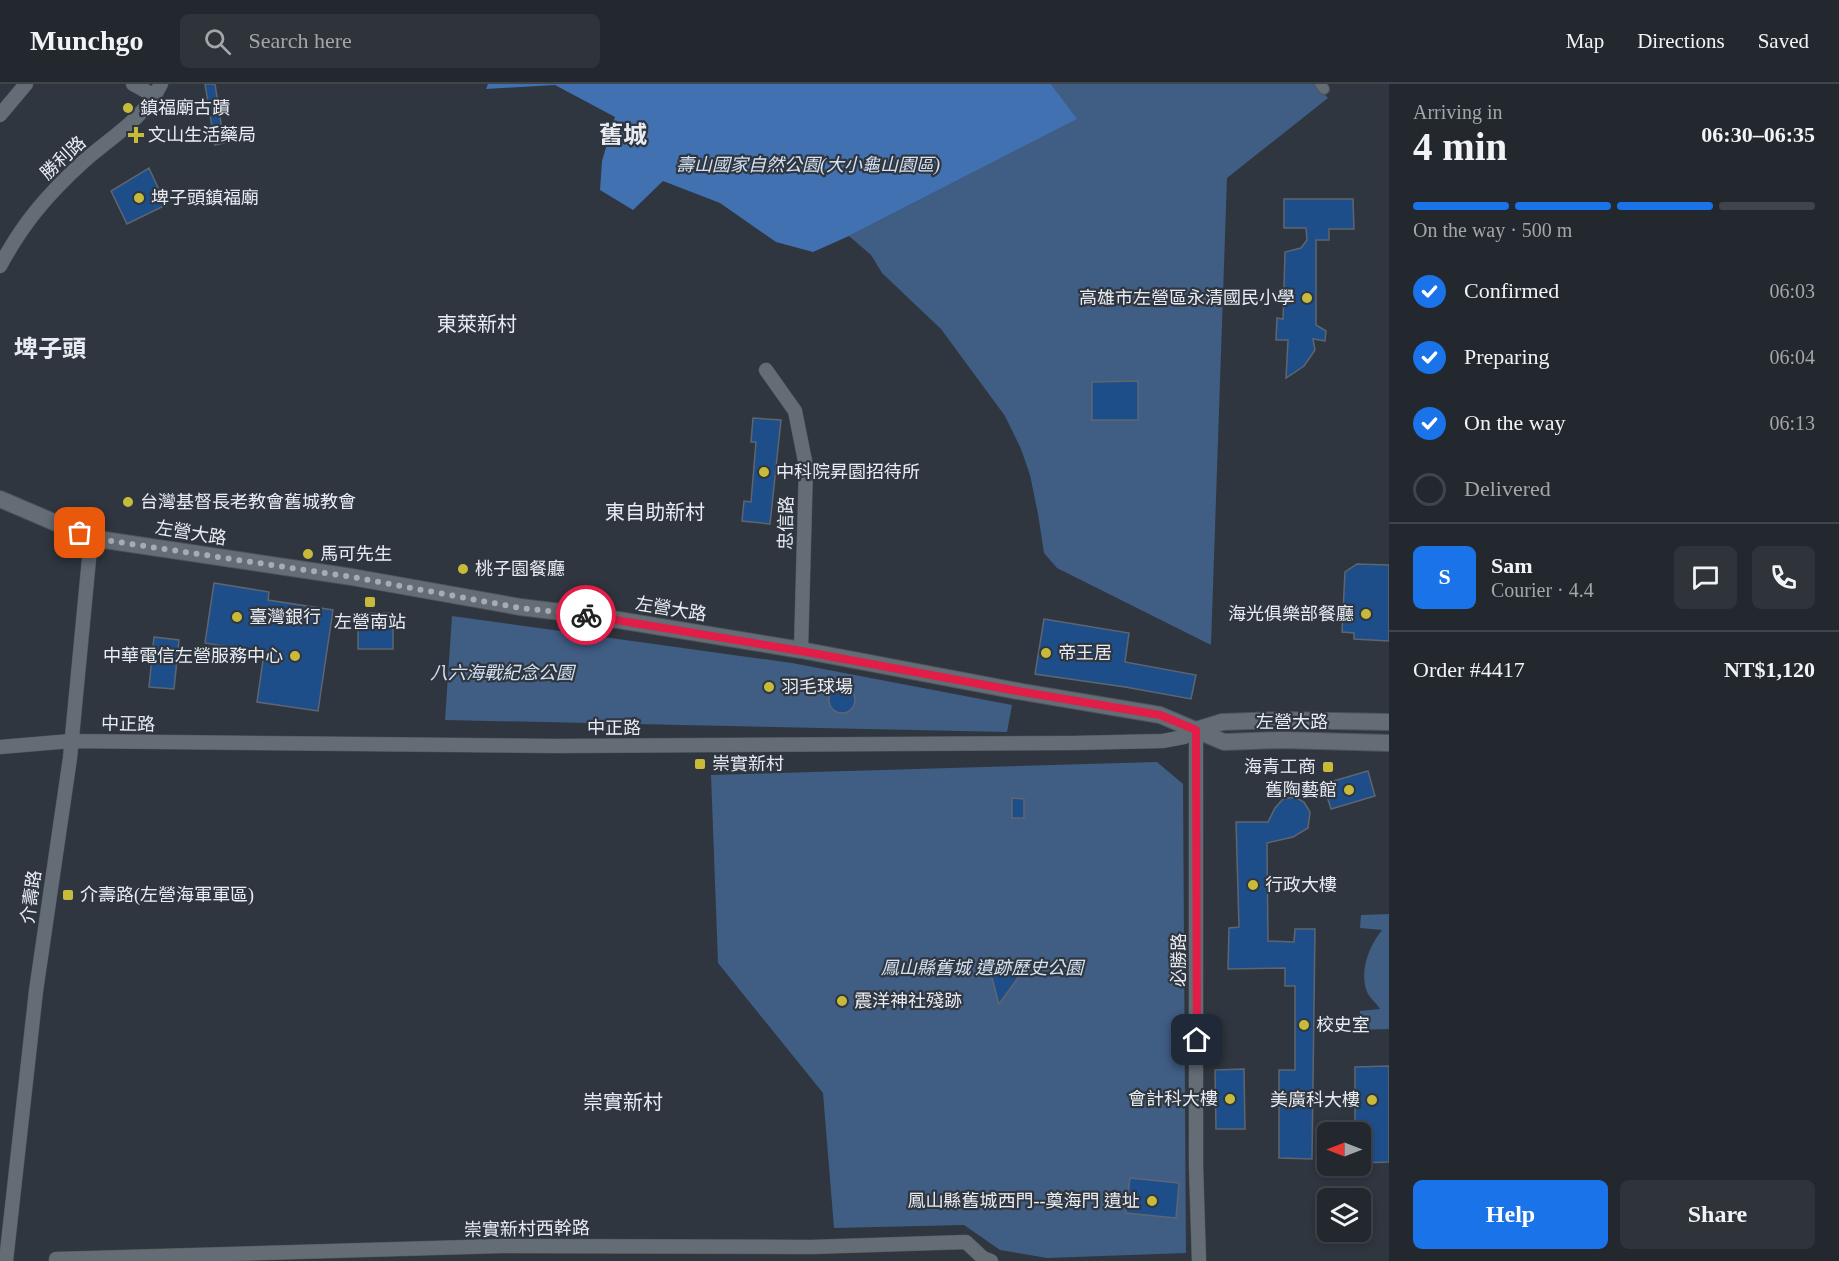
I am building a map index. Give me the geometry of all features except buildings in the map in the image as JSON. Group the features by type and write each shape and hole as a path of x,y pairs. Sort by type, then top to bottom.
{"street":[{"path":"0,114 26,84"},
{"path":"133,84 158,90"},
{"name":"勝利路","path":"0,266 16,236 45,200 85,161 137,119 158,90"},
{"name":"忠信路","path":"766,370 795,411 806,466 801,651"},
{"name":"左營大路","path":"0,499 91,538 352,577 520,608 594,616 1160,715 1224,742 1282,740 1389,743"},
{"name":"介壽路","path":"6,1261 36,991 71,741 91,538"},
{"name":"左營大路","path":"1196,730 1221,722 1282,720 1389,722"},
{"name":"中正路","path":"0,747 71,741 555,746 1073,743 1163,741 1184,737 1196,730"},
{"name":"必勝路","path":"1196,730 1196,1166 1199,1261"},
{"name":"崇實新村西幹路","path":"56,1259 502,1246 811,1247 966,1242 983,1258 991,1261"}],"green space":[{"name":"壽山國家自然公園(大小龜山園區)","path":"488,84 1051,84 1077,119 849,236 813,252 776,242 720,203 663,181 633,210 600,190 602,161 615,117 555,85 486,89"},
{"path":"1051,84 1315,84 1328,98 1227,178 1211,645 1057,568 1044,553 1030,475 1021,449 1005,416 941,329 882,273 871,255 849,236 1076,119"},
{"name":"八六海戰紀念公園","path":"452,616 792,663 1012,705 1007,732 445,720"},
{"name":"鳳山縣舊城 遺跡歷史公園","path":"1157,762 1183,784 1186,1253 1047,1258 1000,1250 964,1225 834,1228 823,1093 718,963 711,775"},
{"path":"1389,914 1389,1029 1359,1030 1360,1011 1380,1009 1368,994 1364,977 1369,952 1382,930 1360,928 1361,915"}],"way so far":[{"path":"80,533 91,538 352,577 520,608 586,615"}],"place":[{"name":"鎮福廟古蹟","path":"128,108"},
{"name":"文山生活藥局","path":"136,135"},
{"name":"埤子頭鎮福廟","path":"139,198"},
{"name":"高雄市左營區永清國民小學","path":"1307,298"},
{"name":"中科院昇園招待所","path":"764,472"},
{"name":"台灣基督長老教會舊城教會","path":"128,502"},
{"name":"馬可先生","path":"308,554"},
{"name":"桃子園餐廳","path":"463,569"},
{"name":"左營南站","path":"370,602"},
{"name":"海光俱樂部餐廳","path":"1366,614"},
{"name":"臺灣銀行","path":"237,617"},
{"name":"帝王居","path":"1046,653"},
{"name":"中華電信左營服務中心","path":"295,656"},
{"name":"羽毛球場","path":"769,687"},
{"name":"崇實新村","path":"700,764"},
{"name":"海青工商","path":"1328,767"},
{"name":"舊陶藝館","path":"1349,790"},
{"name":"行政大樓","path":"1253,885"},
{"name":"介壽路(左營海軍軍區)","path":"68,895"},
{"name":"震洋神社殘跡","path":"842,1001"},
{"name":"校史室","path":"1304,1025"},
{"name":"會計科大樓","path":"1230,1099"},
{"name":"美廣科大樓","path":"1372,1100"},
{"name":"鳳山縣舊城西門--奠海門 遺址","path":"1152,1201"}],"district":[{"name":"舊城","path":"623,135"},
{"name":"東萊新村","path":"477,324"},
{"name":"埤子頭","path":"50,349"},
{"name":"東自助新村","path":"655,512"},
{"name":"崇實新村","path":"623,1102"}],"route":[{"path":"586,615 1160,715 1196,730 1197,1040"}]}
